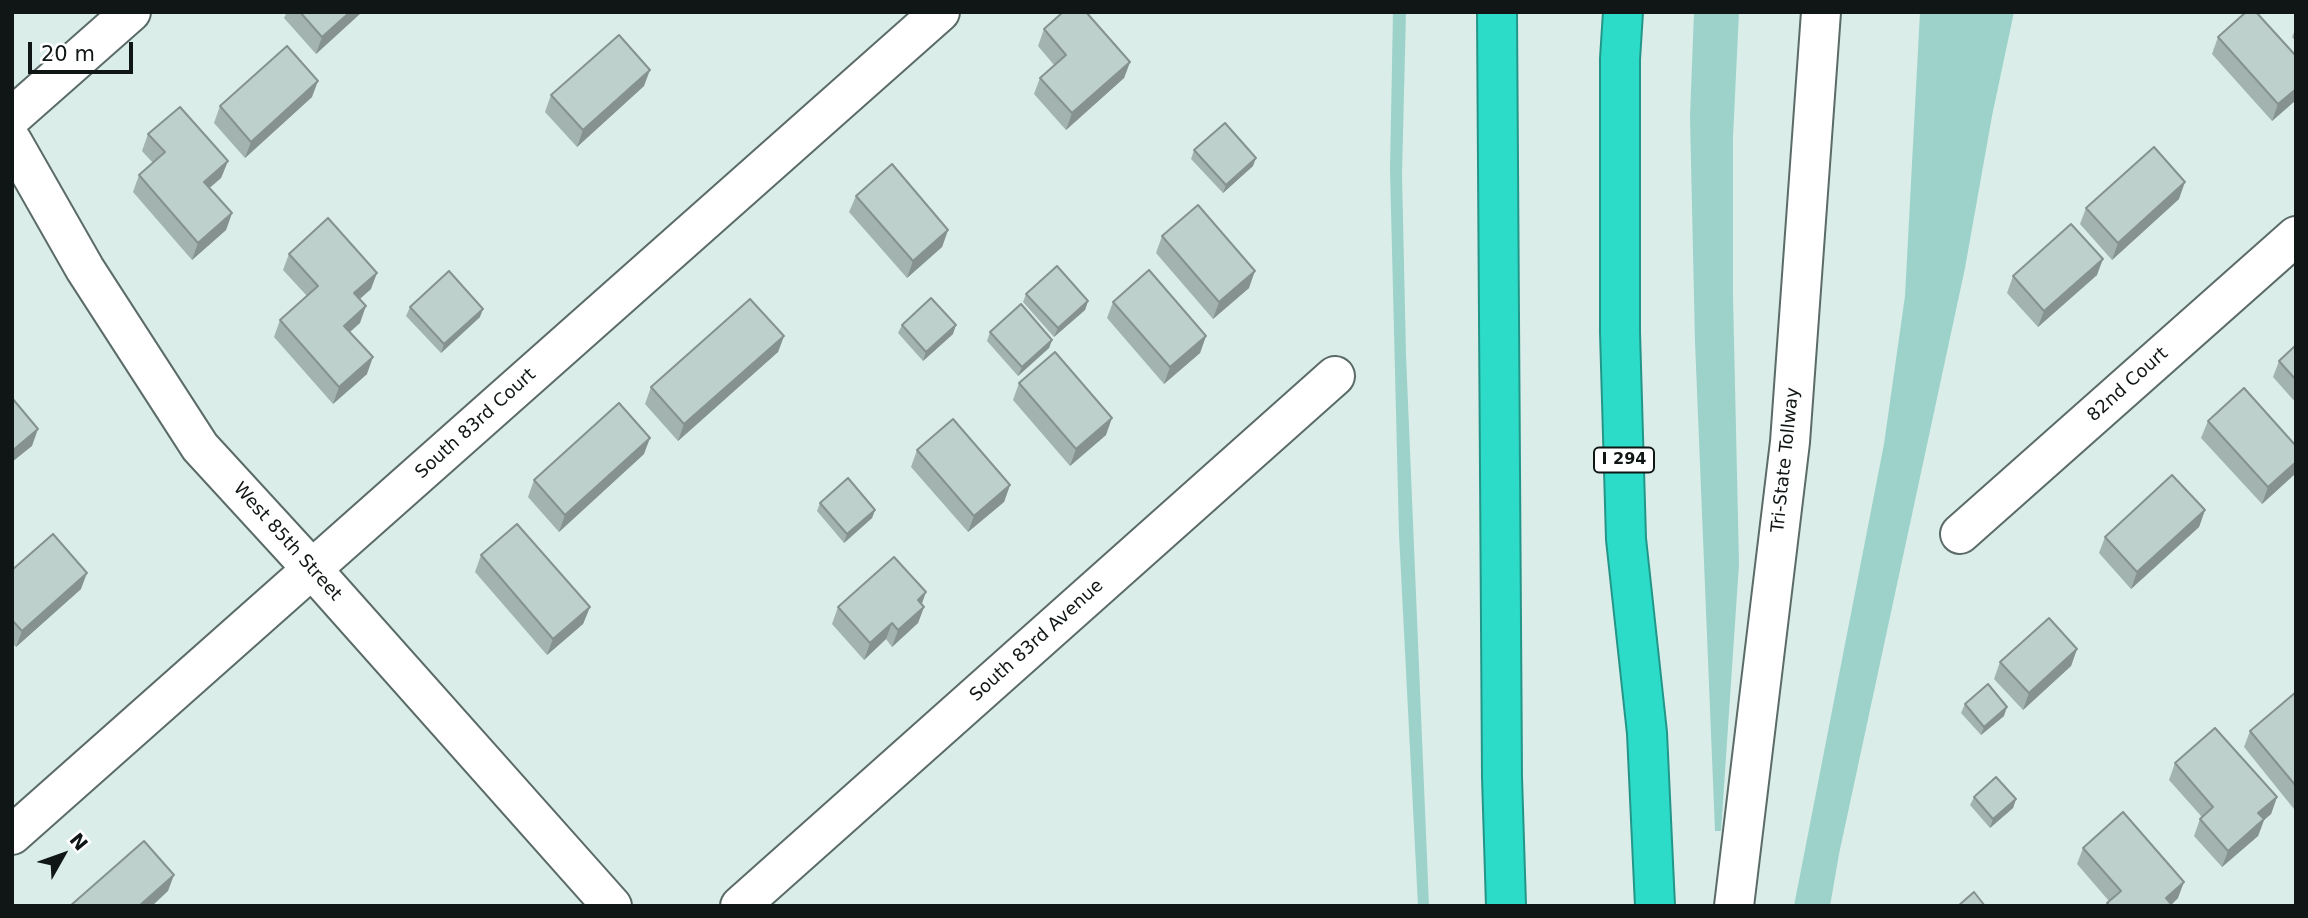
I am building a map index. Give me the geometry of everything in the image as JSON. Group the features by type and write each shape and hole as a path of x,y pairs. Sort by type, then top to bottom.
{"highway":[{"path":"1497,12 1502,777 1506,906"},
{"name":"I 294","path":"1623,12 1620,73 1620,332 1626,539 1647,733 1655,906"}],"street":[{"path":"12,117 131,12"},
{"name":"South 83rd Court","path":"12,835 940,12"},
{"name":"Tri-State Tollway","path":"1734,906 1790,442 1821,12"},
{"name":"West 85th Street","path":"12,141 85,269 200,447 611,906"},
{"name":"82nd Court","path":"1960,534 2296,236"},
{"name":"South 83rd Avenue","path":"740,906 1335,376"}],"green space":[{"path":"1393,12 1406,12 1402,174 1406,355 1429,906 1418,906 1399,534 1390,169"},
{"path":"1694,12 1739,12 1733,137 1733,296 1739,564 1721,831 1715,831 1695,342 1690,117"},
{"path":"1920,12 2014,12 1965,268 1830,906 1794,906 1884,444 1905,296"}],"building":[{"path":"300,12 350,12 322,37"},
{"path":"1063,12 1086,12 1130,62 1072,113 1040,78 1066,55 1044,29"},
{"path":"2246,12 2256,12 2296,56 2296,89 2278,104 2218,37"},
{"path":"619,35 650,70 583,130 551,95"},
{"path":"287,46 318,81 251,142 220,106"},
{"path":"180,107 228,161 204,182 232,213 198,243 139,175 165,152 148,134"},
{"path":"1225,123 1256,158 1226,185 1194,150"},
{"path":"2154,147 2185,182 2118,243 2086,208"},
{"path":"892,164 948,230 913,261 856,196"},
{"path":"1198,205 1255,271 1219,302 1162,236"},
{"path":"328,218 377,273 354,293 366,306 344,326 373,357 339,387 280,320 318,286 289,254"},
{"path":"2071,224 2103,259 2044,311 2013,276"},
{"path":"1057,266 1088,301 1058,328 1026,294"},
{"path":"1149,270 1206,336 1170,367 1113,302"},
{"path":"449,271 483,309 444,344 410,307"},
{"path":"931,298 956,325 926,352 902,325"},
{"path":"750,299 784,336 684,424 651,387"},
{"path":"1021,304 1052,340 1022,367 990,332"},
{"path":"2296,345 2296,380 2279,361"},
{"path":"1055,352 1112,418 1076,449 1019,383"},
{"path":"2244,388 2296,446 2296,462 2268,487 2208,421"},
{"path":"12,398 38,429 12,451"},
{"path":"619,403 650,438 565,515 534,480"},
{"path":"953,419 1010,485 974,516 917,450"},
{"path":"2172,475 2205,510 2137,572 2105,537"},
{"path":"848,478 875,510 847,534 820,503"},
{"path":"517,524 590,607 553,639 481,555"},
{"path":"53,534 87,573 22,631 12,620 12,570"},
{"path":"894,557 926,592 918,600 924,607 898,630 892,623 870,643 838,607"},
{"path":"2049,618 2077,649 2029,693 2000,662"},
{"path":"1988,684 2007,707 1984,727 1965,704"},
{"path":"2296,692 2296,786 2250,731"},
{"path":"2215,728 2277,797 2258,813 2264,819 2228,851 2200,819 2213,807 2175,763"},
{"path":"1996,777 2016,799 1993,819 1974,797"},
{"path":"2123,812 2184,882 2166,898 2171,904 2169,906 2110,906 2107,903 2121,891 2083,848"},
{"path":"144,841 174,875 139,906 70,906"},
{"path":"1974,892 1985,906 1958,906"}]}
